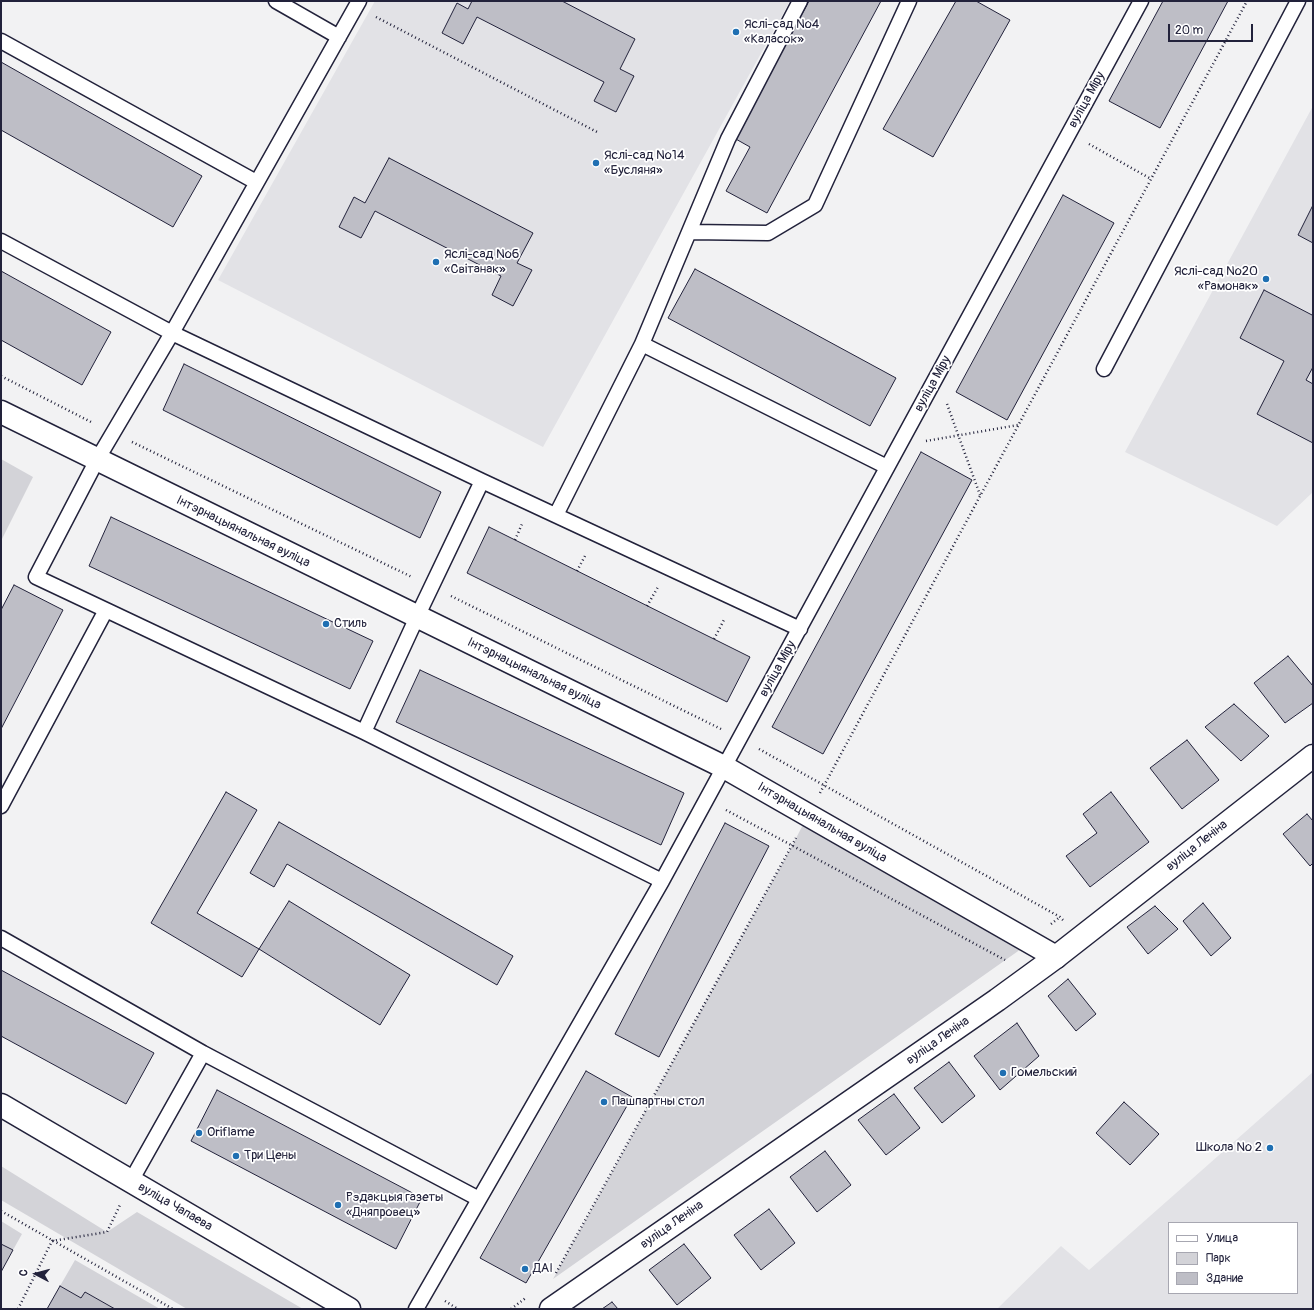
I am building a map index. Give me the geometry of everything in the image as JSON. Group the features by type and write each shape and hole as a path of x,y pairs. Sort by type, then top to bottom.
{"street":[{"name":"Інтэрнацыянальная вуліца","path":"1,412 724,767 1056,957"},
{"name":"вуліца Леніна","path":"551,1309 997,1000 1056,957 1313,756"},
{"name":"вуліца Чапаева","path":"1,1105 349,1309"}],"lane":[{"path":"276,1 339,37"},
{"path":"556,515 642,344 728,139 800,1"},
{"path":"688,232 768,233 815,205 909,1"},
{"name":"вуліца Міру","path":"416,1309 662,881 1141,1"},
{"path":"1104,370 1298,1"},
{"path":"357,4 172,333 97,460 36,577 364,732 662,881"},
{"path":"1,41 256,182"},
{"path":"1,241 172,333 482,482 800,629"},
{"path":"642,344 887,468"},
{"path":"364,732 431,587 482,482"},
{"path":"1,806 106,610"},
{"path":"1,938 203,1053 479,1200"},
{"path":"132,1182 203,1053"}],"path":[{"path":"553,1279 792,846 1247,1"},
{"path":"357,4 597,132"},
{"path":"1069,133 1151,179"},
{"path":"1,376 113,433 740,738 1060,917 1079,939"},
{"path":"937,376 980,495"},
{"path":"900,445 1018,425"},
{"path":"706,800 1005,960"},
{"path":"52,1241 107,1232 132,1182"},
{"path":"1,1211 173,1309"},
{"path":"18,1309 52,1241"}],"shaded area":[{"path":"375,1 790,1 543,447 218,280"},
{"name":"Яслі-сад №20 «Рамонак»","path":"1313,106 1313,492 1277,526 1125,452"},
{"name":"Школа № 2","path":"1313,1072 1313,1309 997,1309 1061,1246 1089,1270"}],"green space":[{"path":"1,459 33,477 1,541"},
{"path":"808,815 1031,942 553,1279 792,846"},
{"path":"1,1166 107,1232 137,1212 303,1309 187,1309 1,1200"},
{"path":"1,1221 22,1234 13,1250 1,1244"},
{"path":"75,1260 160,1309 115,1309 85,1292 81,1298 60,1286"}],"building":[{"path":"472,1 562,1 635,39 620,69 634,76 616,112 594,101 604,82 477,17 463,44 442,33 457,3 468,9"},
{"path":"809,1 881,1 767,213 726,191 750,147 734,138"},
{"path":"956,1 976,1 1010,20 933,157 883,129"},
{"path":"1163,1 1228,1 1160,128 1109,101"},
{"path":"1,62 202,176 173,227 1,130"},
{"path":"389,158 533,233 517,263 532,270 513,306 492,295 501,276 375,211 361,238 339,227 354,197 365,203"},
{"path":"1063,195 1114,223 1007,420 956,392"},
{"path":"1313,205 1313,243 1298,235"},
{"path":"695,269 896,378 870,426 668,318"},
{"path":"1,271 111,332 82,385 1,340"},
{"path":"1264,290 1312,315 1313,314 1313,367 1306,380 1313,384 1313,443 1257,414 1284,361 1240,338"},
{"path":"184,364 441,492 420,538 163,410"},
{"path":"921,452 972,480 823,754 772,727"},
{"path":"111,517 373,641 350,689 89,566"},
{"path":"489,527 750,657 727,702 467,573"},
{"path":"14,585 63,610 1,729 1,610"},
{"path":"1288,656 1313,686 1313,703 1285,723 1254,683"},
{"path":"420,670 684,793 661,845 396,722"},
{"path":"1234,704 1269,736 1241,761 1205,727"},
{"path":"1187,740 1219,780 1182,809 1150,768"},
{"path":"226,792 257,810 197,913 259,949 242,977 151,923"},
{"path":"1111,792 1149,842 1090,887 1066,856 1097,833 1083,814"},
{"path":"1307,814 1313,821 1313,863 1310,866 1283,834"},
{"path":"279,822 513,956 497,985 287,864 274,887 250,873"},
{"path":"725,823 769,846 659,1057 615,1034"},
{"path":"289,901 410,975 380,1025 259,949"},
{"path":"1203,903 1231,938 1211,956 1183,921"},
{"path":"1155,906 1178,929 1148,954 1127,927"},
{"path":"1,970 154,1053 126,1104 1,1036"},
{"path":"1068,979 1096,1014 1076,1031 1048,996"},
{"name":"Гомельский","path":"1017,1023 1039,1056 1000,1090 974,1056"},
{"path":"949,1062 975,1096 942,1123 914,1088"},
{"path":"586,1071 632,1097 526,1283 480,1258"},
{"path":"217,1090 422,1198 396,1249 191,1141"},
{"path":"894,1094 920,1128 886,1155 858,1120"},
{"path":"1124,1102 1159,1134 1130,1165 1096,1133"},
{"path":"825,1151 851,1185 817,1212 790,1177"},
{"path":"769,1209 795,1243 761,1270 734,1235"},
{"path":"1,1244 13,1250 1,1272"},
{"path":"684,1244 711,1278 677,1305 649,1270"},
{"path":"60,1286 81,1298 85,1292 115,1309 47,1309"},
{"path":"612,1302 618,1309 602,1309"}],"place":[{"name":"Яслі-сад №4 «Каласок»","path":"736,32"},
{"name":"Яслі-сад №14 «Бусляня»","path":"596,163"},
{"name":"Яслі-сад №6 «Світанак»","path":"436,262"},
{"name":"Яслі-сад №20 «Рамонак»","path":"1266,279"},
{"name":"Стиль","path":"326,624"},
{"name":"Гомельский","path":"1003,1073"},
{"name":"Пашпартны стол","path":"604,1102"},
{"name":"Oriflame","path":"199,1133"},
{"name":"Школа № 2","path":"1270,1148"},
{"name":"Три Цены","path":"236,1156"},
{"name":"Рэдакцыя газеты «Дняпровец»","path":"338,1205"},
{"name":"ДАІ","path":"525,1269"}]}
